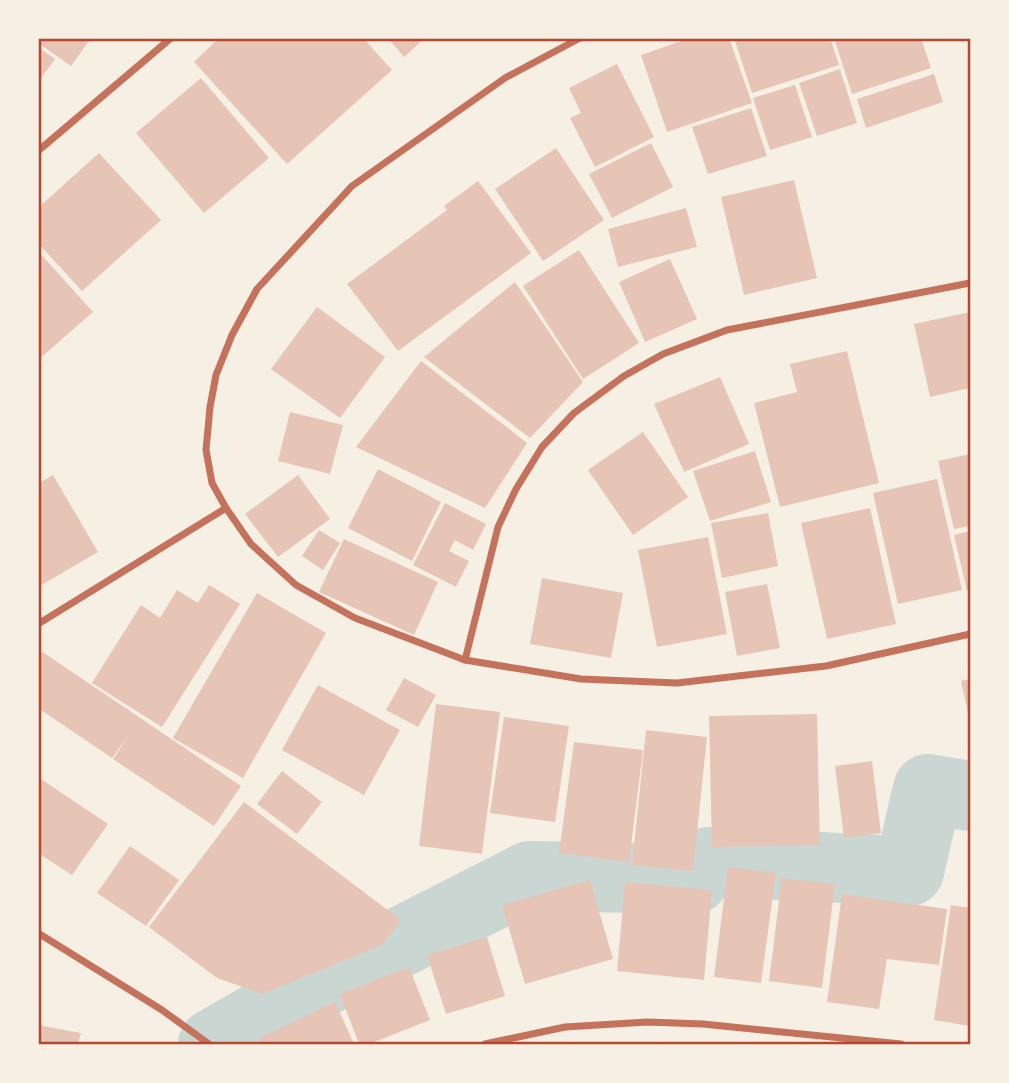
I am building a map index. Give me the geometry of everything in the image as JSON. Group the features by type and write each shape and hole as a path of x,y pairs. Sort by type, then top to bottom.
{"street":[{"path":"38,151 171,38"},
{"path":"580,38 505,78 352,186 257,289 232,335 216,375 209,407 206,450 212,483 226,508 251,544 296,585 355,618 465,660 581,679 677,683 826,666 971,634"},
{"path":"465,660 498,527 516,489 542,447 574,413 624,376 663,354 727,330 971,283"},
{"path":"38,624 226,508"},
{"path":"38,933 162,1010 209,1045"},
{"path":"485,1045 565,1027 648,1022 703,1024 901,1045"}],"building":[{"path":"38,38 91,38 71,66 38,43"},
{"path":"219,38 363,38 392,70 287,164 194,62"},
{"path":"388,38 425,38 404,57"},
{"path":"690,38 729,38 752,103 667,132 641,55"},
{"path":"734,38 830,38 839,65 752,93"},
{"path":"834,38 921,38 931,68 852,94"},
{"path":"38,47 55,59 38,82"},
{"path":"617,64 654,137 595,167 570,118 581,113 569,88"},
{"path":"840,69 857,123 817,136 799,83"},
{"path":"934,74 943,102 866,128 857,99"},
{"path":"201,78 269,158 204,213 136,133"},
{"path":"795,85 812,137 770,150 753,98"},
{"path":"751,108 767,156 708,174 692,127"},
{"path":"651,143 673,187 612,218 589,174"},
{"path":"556,148 604,220 543,261 495,189"},
{"path":"99,153 161,220 82,291 38,243 38,208"},
{"path":"794,180 817,278 744,295 721,197"},
{"path":"478,181 531,253 398,351 347,284 447,210 444,206"},
{"path":"686,208 697,247 618,267 608,229"},
{"path":"579,250 639,343 583,379 523,286"},
{"path":"38,251 93,312 38,360"},
{"path":"670,259 697,319 645,342 619,282"},
{"path":"515,282 583,382 530,438 424,357"},
{"path":"317,307 385,357 340,418 271,369"},
{"path":"970,312 970,388 930,397 914,324"},
{"path":"847,351 879,483 780,507 754,403 797,392 790,364"},
{"path":"421,361 527,443 485,508 356,447"},
{"path":"720,377 749,444 684,472 654,404"},
{"path":"290,412 343,425 330,474 278,461"},
{"path":"643,432 688,497 633,535 588,470"},
{"path":"755,451 771,502 710,521 693,471"},
{"path":"970,454 970,526 954,529 938,461"},
{"path":"378,469 441,502 412,561 348,528"},
{"path":"53,475 98,552 38,587 38,484"},
{"path":"298,475 330,519 278,557 245,514"},
{"path":"937,479 962,590 898,604 873,493"},
{"path":"445,503 486,524 473,550 455,540 449,551 469,561 456,587 413,565"},
{"path":"870,508 896,624 827,639 801,523"},
{"path":"768,513 778,566 722,578 711,523"},
{"path":"319,530 340,543 323,570 302,556"},
{"path":"970,531 970,590 967,591 954,535"},
{"path":"708,537 727,634 657,647 638,550"},
{"path":"344,539 438,582 414,635 319,592"},
{"path":"542,578 623,593 611,658 530,644"},
{"path":"767,584 780,648 737,656 725,592"},
{"path":"209,585 240,604 162,727 92,683 141,605 160,618 177,590 198,603"},
{"path":"257,593 326,633 243,778 173,738"},
{"path":"38,649 241,786 214,826 113,759 129,735 112,758 38,708"},
{"path":"404,678 436,695 418,727 386,710"},
{"path":"970,679 970,718 969,718 961,681"},
{"path":"318,685 400,730 364,795 282,750"},
{"path":"436,704 500,712 482,854 419,846"},
{"path":"817,714 820,845 712,847 709,716"},
{"path":"504,717 569,726 555,822 490,813"},
{"path":"646,730 707,737 693,871 632,865"},
{"path":"574,742 643,750 629,862 559,853"},
{"path":"872,761 881,833 844,838 835,766"},
{"path":"282,771 322,802 297,834 257,804"},
{"path":"38,777 108,824 72,875 38,853"},
{"path":"244,802 401,920 382,945 262,994 217,978 149,927"},
{"path":"130,846 179,880 146,926 97,893"},
{"path":"728,867 776,873 761,983 714,977"},
{"path":"782,878 835,884 822,988 769,981"},
{"path":"590,880 613,959 525,984 502,905"},
{"path":"625,882 712,890 704,980 617,971"},
{"path":"842,894 947,909 939,965 887,959 879,1009 827,1002"},
{"path":"951,905 970,908 970,1026 934,1020"},
{"path":"487,937 505,996 446,1014 427,955"},
{"path":"409,967 430,1020 369,1044 359,1044 340,994"},
{"path":"335,1002 354,1044 262,1044 259,1038"},
{"path":"38,1025 81,1033 78,1044 38,1044"}],"waterway":[{"path":"213,1044 318,984 530,876 694,879 708,862 909,871 928,789 970,796"}]}
